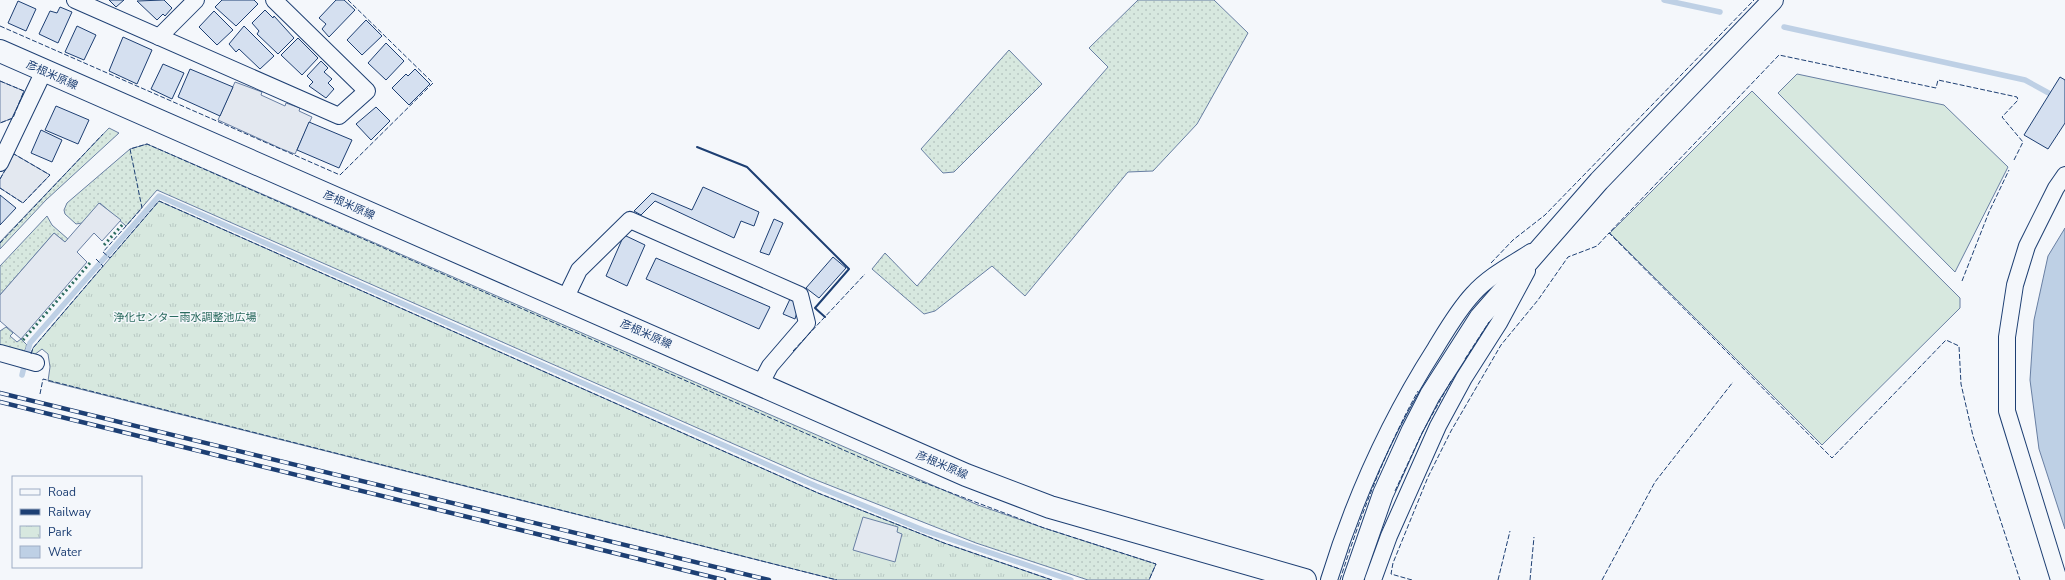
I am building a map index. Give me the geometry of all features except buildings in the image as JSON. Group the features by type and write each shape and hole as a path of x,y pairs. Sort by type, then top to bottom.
{"main road":[{"name":"彦根米原線","path":"0,51 966,475 1050,507 1305,580"}],"street":[{"path":"75,0 339,116 367,91 274,0"},
{"path":"159,37 196,0"},
{"path":"1353,580 1383,494 1412,430 1430,395 1480,317 1599,181 1772,0"},
{"path":"0,163 6,137 44,71"},
{"path":"2059,580 2007,410 2007,337 2015,285 2026,246 2056,188 2065,175"},
{"path":"565,299 579,270 630,220 800,295 808,323 770,366 760,385"},
{"path":"1329,580 1350,520 1390,425 1430,357 1472,295 1486,282 1542,245"},
{"path":"1373,580 1389,536 1438,426 1464,378 1499,323 1542,245"},
{"path":"0,353 36,363"}],"green space":[{"path":"1138,0 1214,0 1248,33 1197,124 1153,171 1128,172 1025,296 992,266 935,311 924,314 872,269 885,253 917,286 1108,67 1089,48"},
{"path":"1009,50 1042,84 954,172 943,173 921,149"},
{"path":"1797,74 1944,105 2008,167 1955,272 1778,93"},
{"path":"1752,91 1960,298 1960,308 1822,445 1610,233"},
{"path":"109,128 119,133 46,200 0,249 0,242"},
{"path":"147,144 978,505 1156,564 1149,580 1088,580 976,543 811,478 157,190 126,226 100,203 82,223 76,224 65,214 64,210 67,203 130,149"},
{"name":"浄化センター雨水調整池広場","path":"159,201 818,493 944,543 1052,580 837,580 48,381 50,367 48,354 42,349 34,355 31,354 33,348"},
{"path":"47,216 52,225 68,239 65,242 54,233 0,295 0,266"},
{"path":"6,327 13,333 10,336 17,342 21,339 27,345 23,355 0,349 0,331"}],"shaded area":[{"path":"0,81 24,91 13,118 0,123"},
{"path":"235,82 262,92 261,95 285,106 286,103 300,108 299,111 312,117 295,154 218,120"},
{"path":"14,154 50,175 23,203 0,188 0,179"},
{"path":"99,203 121,220 102,241 94,233 77,252 87,262 21,339 0,321 0,295 54,233 65,242"},
{"path":"863,517 898,527 897,532 902,534 895,562 853,550"}],"water":[{"path":"2065,228 2065,529 2039,449 2030,380 2034,320 2048,256"}],"waterway":[{"path":"1664,0 1720,12"},
{"path":"1784,27 2025,80 2065,102"},
{"path":"27,354 30,343 159,196 816,486 923,530 1071,580"},
{"path":"22,375 24,367"}],"railway":[{"path":"0,393 769,580"},
{"path":"0,402 724,580"}],"hedge":[{"path":"104,245 124,223"},
{"path":"23,340 90,263"}],"fence":[{"path":"0,26 340,175 433,83 348,0"},
{"path":"1491,263 1513,240 1545,215 1754,0"},
{"path":"2014,160 2023,142 2002,117 2018,100 2017,97 1938,80 1936,88 1779,55 1609,233 1832,458 1946,340 1959,346 1961,384 1973,436 2020,580"},
{"path":"0,81 24,91 13,118 0,123"},
{"path":"0,243 103,134"},
{"path":"1052,580 944,543 818,493 159,201 110,258 103,252 142,208 130,149 147,144 880,466 1044,528 1156,564 1149,580"},
{"path":"0,188 23,203 50,175 14,154"},
{"path":"0,179 7,167"},
{"path":"1962,281 1989,212 2009,170"},
{"path":"1412,580 1391,574 1393,563 1428,477 1451,431 1501,345 1538,300 1568,257 1597,246 1609,233"},
{"path":"31,354 33,348 103,266 96,259"},
{"path":"793,351 865,274"},
{"path":"1465,359 1489,322"},
{"path":"40,394 43,379 837,580"},
{"path":"1395,491 1422,433 1451,381"},
{"path":"1602,580 1655,482 1733,382"},
{"path":"1340,580 1374,483 1418,391"},
{"path":"1498,580 1510,531"},
{"path":"1530,580 1534,537"}],"wall":[{"path":"697,147 747,167 849,269 815,308 825,317"}]}
